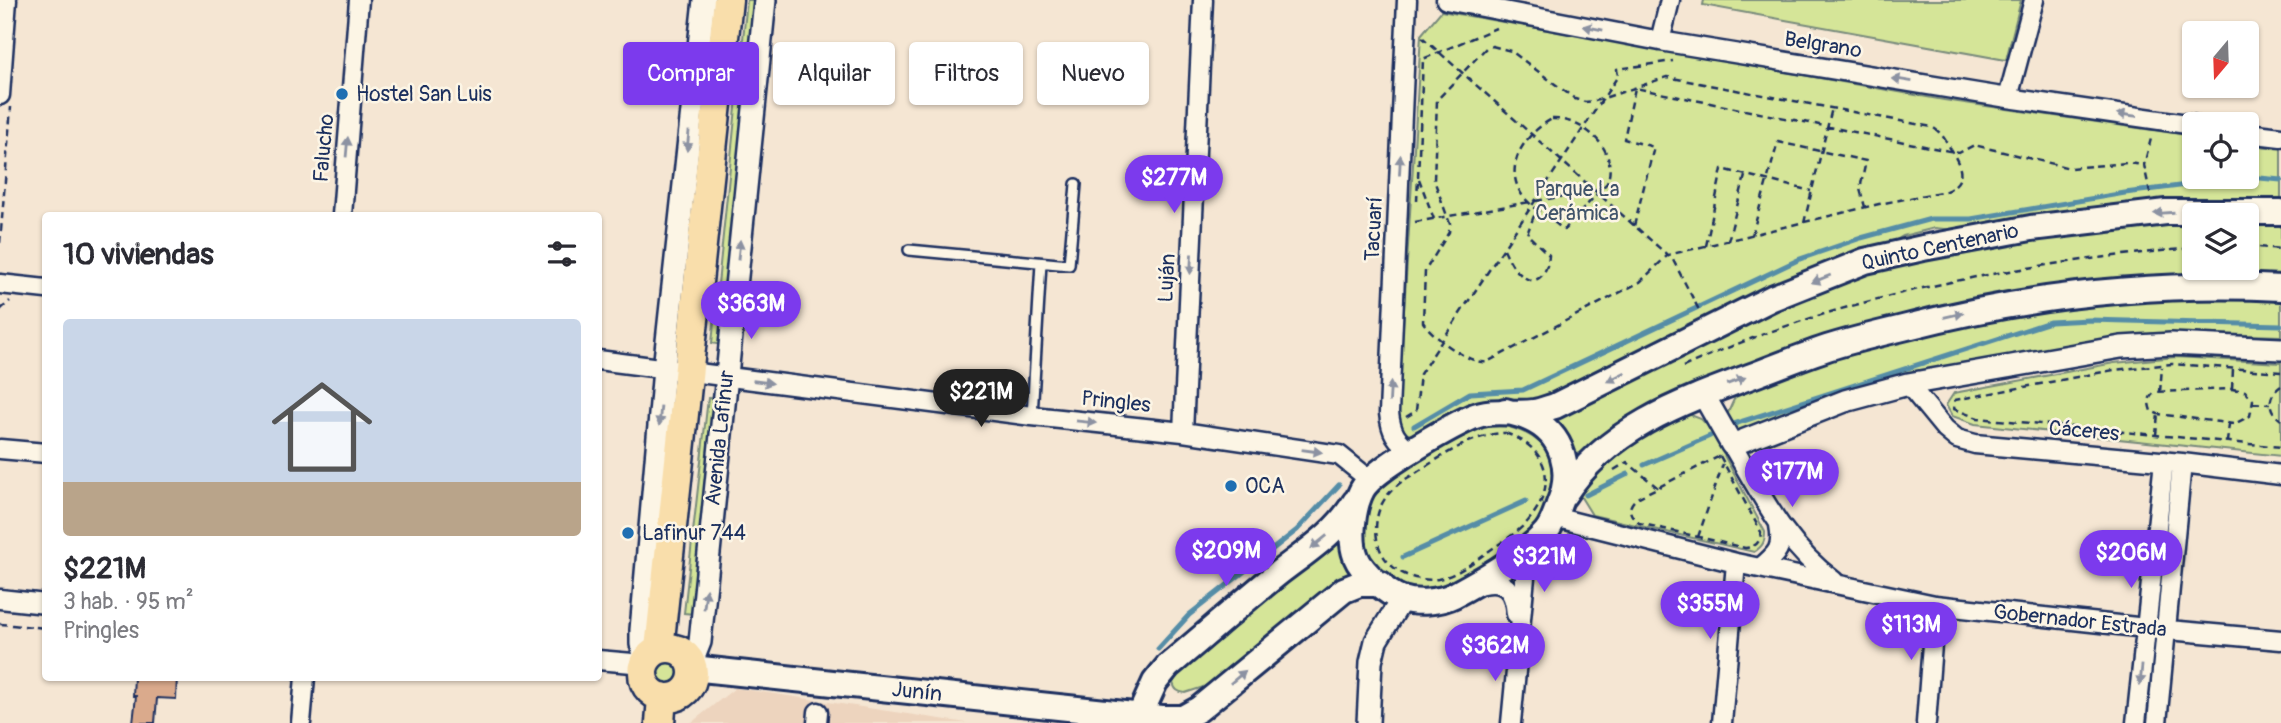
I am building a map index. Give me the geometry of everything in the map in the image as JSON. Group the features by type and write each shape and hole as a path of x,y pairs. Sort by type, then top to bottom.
{"main road":[{"name":"Avenida Lafinur","path":"668,659 678,611 695,373 728,0"},
{"name":"Avenida Lafinur","path":"695,373 743,0"},
{"name":"Quinto Centenario","path":"1366,485 1385,467 1472,417 1488,412 1533,412 1555,406 1772,298 1865,261 2031,228 2166,212 2281,212"},
{"path":"1366,485 1354,517 1352,543 1365,573 1402,599 1424,602 1450,597 1489,575 1554,516 1575,478 1618,438 1658,414 1703,394 1828,348 1970,312 2111,291 2210,287 2281,288"},
{"path":"1505,411 1531,419 1551,433 1559,445 1567,477 1554,516"},
{"path":"1140,715 1155,682 1168,666 1332,532 1346,517 1366,485"},
{"path":"1183,720 1343,590 1359,584 1381,584"},
{"path":"668,659 691,682 682,693 668,698 661,710 643,676 668,659"},
{"name":"Junín","path":"668,659 1183,720"}],"street":[{"path":"6,101 7,0"},
{"name":"Falucho","path":"342,212 359,0"},
{"name":"Avenida Lafinur","path":"695,373 704,0"},
{"name":"Avenida Lafinur","path":"668,659 641,644 641,630 695,373 765,0"},
{"name":"Luján","path":"1183,432 1203,0"},
{"name":"Tacuarí","path":"1407,0 1389,413 1391,429 1399,443 1412,451"},
{"name":"Belgrano","path":"1446,0 1658,48 2182,123"},
{"path":"1658,48 1670,0"},
{"path":"2008,98 2034,0"},
{"path":"2259,134 2281,138"},
{"path":"0,284 42,289"},
{"path":"1728,454 1845,401 1908,384 2121,347 2171,344 2281,349"},
{"name":"Pringles","path":"602,361 1032,416 1183,432 1339,455 1366,485"},
{"name":"Cáceres","path":"1908,384 1945,429 1957,439 1975,444 2164,461 2281,475"},
{"name":"Gobernador Estrada","path":"1703,394 1728,454 1806,559 1840,585"},
{"path":"0,449 42,453"},
{"path":"2136,723 2164,461"},
{"path":"2157,723 2182,463"},
{"path":"1511,723 1526,567 1533,549 1554,516"},
{"name":"Gobernador Estrada","path":"1554,516 1736,563 1935,605 2281,640"},
{"path":"1760,568 1775,556 1782,541 1779,525"},
{"path":"1722,723 1736,563"},
{"path":"1450,597 1486,583 1506,586 1512,591 1515,601 1517,645"},
{"path":"0,599 42,604"},
{"path":"1368,723 1371,662 1376,641 1402,599"},
{"path":"1926,723 1935,605"},
{"name":"Junín","path":"602,660 668,659"},
{"path":"301,723 305,681"}],"lane":[{"path":"909,250 1069,265 1076,184"},
{"path":"1032,416 1041,263"}],"path":[{"path":"1406,23 1673,260 1701,314"},
{"path":"1500,26 1423,59 1416,222 1596,192"},
{"path":"1492,47 1511,51 1575,99 1585,102 1604,99 1667,77 1932,127 1939,131 1961,166 1961,176 1954,187 1946,191 1668,256 1640,282 1479,364 1443,341 1423,322 1425,271 1449,232 1450,224 1433,180 1437,100 1462,73 1486,48 1492,47"},
{"path":"1658,48 1676,59"},
{"path":"1404,418 1416,411 1420,374 1604,99 1618,76 1617,69 1683,60"},
{"path":"1635,88 1959,153 1974,145 2070,168 2127,163 2144,165"},
{"path":"1634,226 1654,147 1624,139 1635,88"},
{"path":"0,243 6,101"},
{"path":"1804,223 1832,108"},
{"path":"1552,119 1573,121 1604,148 1609,161 1610,176 1606,183 1564,230 1522,195 1516,180 1515,162 1519,150 1531,134 1552,119"},
{"path":"2151,198 2144,165 2153,133"},
{"path":"1752,235 1778,142 1866,162 1860,189 1865,208"},
{"path":"1706,246 1722,169 1811,191"},
{"path":"1728,241 1745,175"},
{"path":"1418,177 1434,219"},
{"path":"1503,248 1522,276 1530,280 1545,273 1549,255 1527,234 1537,208"},
{"path":"2259,247 2281,249"},
{"path":"2160,392 2162,365"},
{"path":"2281,372 2162,365 2101,372 1955,400 1953,405 1954,409 1978,418 2281,447"},
{"path":"2232,389 2233,369"},
{"path":"2281,386 2272,394 2270,404 2272,411 2281,420"},
{"path":"2232,389 2245,391 2253,403 2250,416 2234,424 2151,411 2150,396 2160,392 2232,389"},
{"path":"2253,403 2270,404"},
{"path":"2156,435 2158,414"},
{"path":"2227,442 2229,423"},
{"path":"1505,433 1528,443 1543,463 1546,474 1545,486 1536,509 1519,530 1458,573 1438,579 1420,579 1393,568 1377,543 1375,526 1380,506 1393,488 1478,438 1505,433"},
{"path":"1728,454 1761,532 1756,545 1745,548 1639,523 1631,517 1632,502 1728,454"},
{"path":"1698,537 1728,454"},
{"path":"1609,473 1627,462 1658,488"},
{"path":"0,624 42,628"}],"shaded area":[{"path":"735,688 967,723 691,723"}],"green space":[{"path":"747,0 757,0 753,42 743,42"},
{"path":"1704,0 2021,0 2006,60 1703,5"},
{"name":"Parque La Cerámica","path":"1441,11 1944,100 2182,134 2182,189 2259,189 2259,146 2281,149 2281,204 2182,203 2182,212 1964,231 1935,228 1903,236 1881,249 1543,401 1480,402 1464,407 1420,432 1403,434 1397,424 1421,35"},
{"path":"736,105 746,105 721,345 712,343"},
{"path":"2259,220 2281,220 2281,281 1885,322 1577,459 1568,439 1551,419 1716,334 1850,275 2004,240 2182,221 2182,280 2259,280"},
{"path":"2281,297 2281,336 2180,333 2043,349 1928,371 1738,433 1732,431 1726,417 1736,395 1753,383 1920,331 2122,298"},
{"path":"2176,357 2281,363 2281,456 1975,424 1952,416 1946,405 1954,393 2114,363"},
{"path":"708,398 717,399 694,614 684,613"},
{"path":"1688,414 1701,419 1709,427 1765,532 1763,544 1754,552 1592,515 1579,494 1609,454 1630,438"},
{"path":"1505,426 1538,441 1550,458 1552,480 1544,514 1502,550 1455,581 1433,587 1414,588 1402,585 1387,575 1373,561 1367,547 1365,518 1373,498 1393,479 1441,448 1484,428"},
{"path":"1341,536 1352,574 1222,681 1185,693 1176,689 1173,683 1176,677 1203,648"},
{"path":"2150,653 2156,654 2149,723 2142,723"},
{"path":"668,657 677,660 681,668 678,684 669,689 660,683 657,674 660,665"}],"building":[{"path":"134,681 177,681 176,699 157,698 155,723 133,723 136,696 133,696"}],"waterway":[{"path":"1414,426 1470,393 1523,390 1800,259 1861,238 1931,219 1971,219 2125,193 2249,177 2281,180"},
{"path":"1734,424 2050,322 2089,320 2281,325"},
{"path":"1644,465 1710,436"},
{"path":"1586,495 1628,474"},
{"path":"1158,649 1189,615 1297,530 1339,485"},
{"path":"1403,557 1526,501"}],"place":[{"name":"Hostel San Luis","path":"342,94"},
{"name":"OCA","path":"1231,486"},
{"name":"Lafinur 744","path":"628,533"}]}
